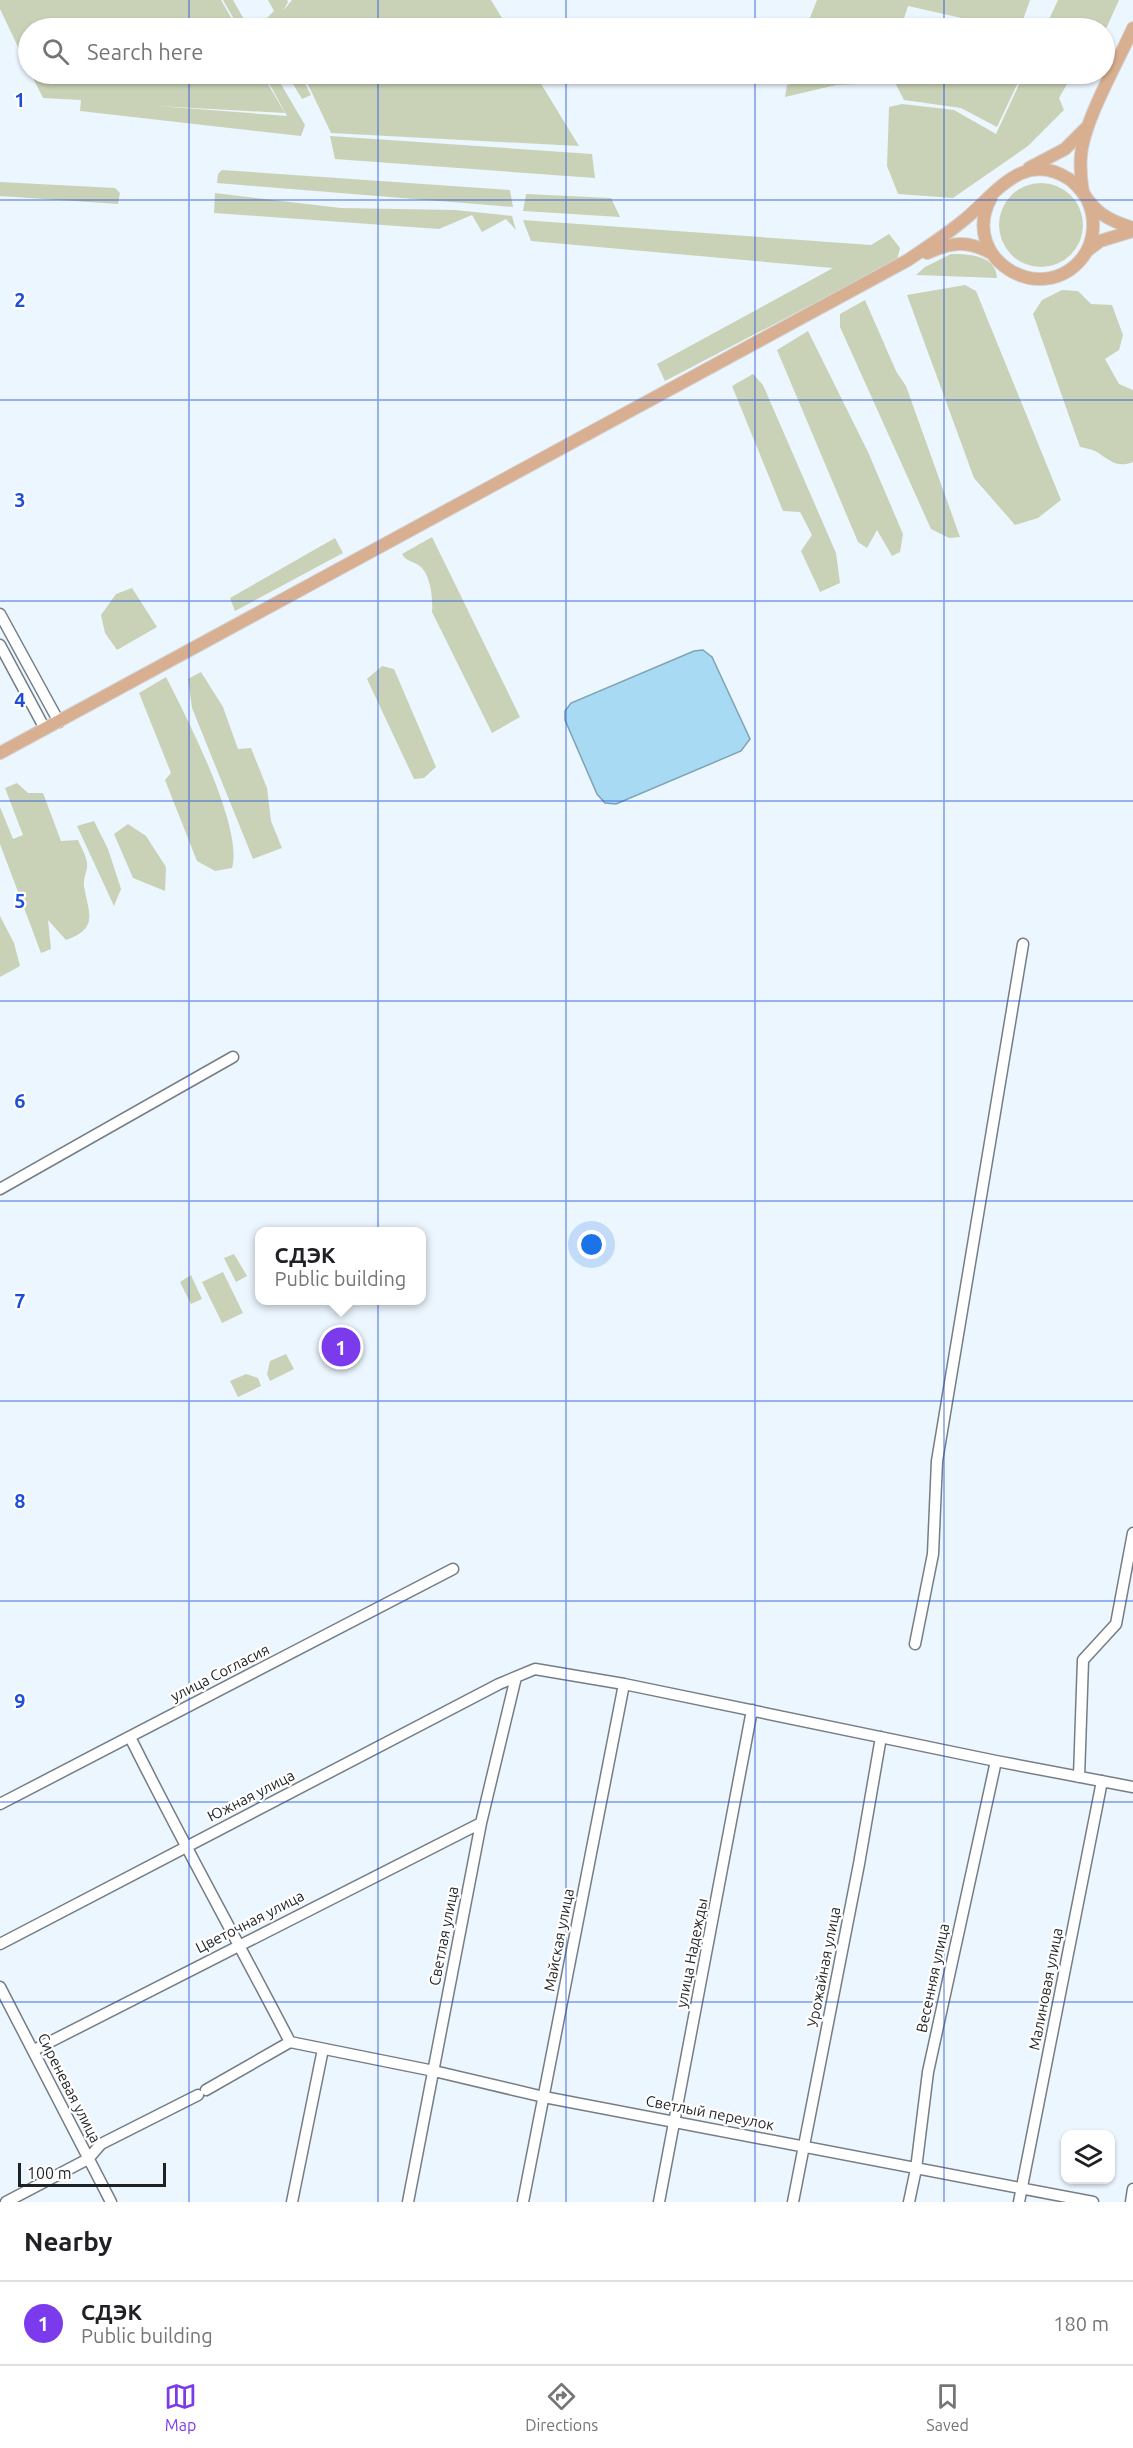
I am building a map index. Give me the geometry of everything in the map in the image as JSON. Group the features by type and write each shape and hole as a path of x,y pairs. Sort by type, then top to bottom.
{"main road":[{"path":"1115,68 1133,28"},
{"path":"1086,252 1093,232 1093,222 1089,202 1084,194 1081,156 1089,125 1108,84"},
{"path":"1089,125 1054,156 1012,176 1001,184 988,204 983,224 987,244 998,262 1017,275 1039,279 1061,274 1071,268 1100,241 1133,230"},
{"path":"1012,176 1031,170 1051,171 1070,180 1097,210 1133,230"},
{"path":"0,753 908,260 960,224 993,195"},
{"path":"908,260 946,246 962,243 977,246 991,253"}],"street":[{"path":"0,614 59,722"},
{"path":"0,645 45,729"},
{"path":"915,1644 933,1554 937,1461 1023,944"},
{"path":"0,1189 233,1057"},
{"path":"1079,1777 1083,1660 1116,1624 1133,1533"},
{"name":"улица Согласия","path":"0,1804 453,1569"},
{"name":"Южная улица","path":"0,1944 535,1669 624,1684 1133,1787"},
{"name":"Светлая улица","path":"408,2202 481,1823 516,1677"},
{"name":"Майская улица","path":"523,2202 624,1684"},
{"name":"улица Надежды","path":"659,2202 752,1710"},
{"path":"6,2202 88,2159 101,2144 202,2092 290,2042 185,1847 130,1737"},
{"name":"Урожайная улица","path":"793,2202 859,1864 881,1737"},
{"name":"Весенняя улица","path":"909,2202 916,2169 928,2072 969,1875 996,1761"},
{"name":"Малиновая улица","path":"1019,2202 1102,1781"},
{"name":"Цветочная улица","path":"34,2050 481,1823"},
{"name":"Сиреневая улица","path":"0,1987 111,2202"},
{"name":"Светлый переулок","path":"290,2042 434,2071 544,2097 1093,2202"},
{"path":"292,2202 323,2049"},
{"path":"1131,2202 1133,2189"}],"green space":[{"path":"0,0 221,0 231,18 18,18 18,47 0,9"},
{"path":"223,0 233,0 243,18 233,18"},
{"path":"268,0 287,0 283,11 292,0 491,0 502,18 267,18 274,11"},
{"path":"817,0 1030,0 1024,18 961,18 908,6 904,18 810,18"},
{"path":"1058,0 1119,0 1111,18 1050,18"},
{"path":"36,84 268,84 285,113 157,106 287,116 269,84 281,84 305,125 301,136 80,111 81,100 43,98"},
{"path":"293,84 305,84 311,95 302,99"},
{"path":"308,84 541,84 579,146 331,133"},
{"path":"859,84 836,85 785,97 787,85"},
{"path":"896,84 1017,84 997,127 961,108 904,100"},
{"path":"1019,84 1067,84 1059,98 1064,110 1028,146 953,198 898,194 887,166 889,107 902,104 954,110 996,134"},
{"path":"330,136 592,154 595,178 335,159"},
{"path":"222,170 510,190 513,207 217,183 218,174"},
{"path":"0,182 115,188 120,193 118,204 0,196"},
{"path":"1033,183 1049,183 1065,190 1076,201 1083,217 1080,241 1071,255 1049,267 1033,267 1017,260 1006,249 999,233 999,217 1006,201 1017,190"},
{"path":"215,193 341,208 455,210 512,216 516,230 506,219 482,232 472,215 439,229 214,213"},
{"path":"526,194 611,198 620,217 523,211"},
{"path":"523,220 871,245 889,234 900,248 897,260 665,381 657,364 833,268 531,241"},
{"path":"951,254 980,257 987,260 995,270 997,278 916,275 925,267"},
{"path":"965,285 976,291 1061,500 1038,518 1015,525 974,478 907,295"},
{"path":"1062,290 1078,291 1091,304 1112,305 1123,335 1119,350 1105,359 1119,384 1133,390 1133,462 1117,464 1095,451 1080,447 1033,314 1042,300"},
{"path":"865,300 896,371 906,386 960,537 949,538 931,529 840,327 840,314"},
{"path":"808,331 868,452 903,534 900,552 892,556 877,530 867,548 858,542 777,350"},
{"path":"753,374 763,385 836,553 840,583 820,592 801,551 812,535 800,512 783,511 732,386"},
{"path":"432,537 520,717 492,733 432,612 432,595 427,576 421,567 406,559 402,554"},
{"path":"335,538 343,553 235,611 230,598"},
{"path":"132,588 157,627 117,650 105,633 101,615 116,594"},
{"path":"382,666 394,669 436,767 424,778 414,779 367,679"},
{"path":"201,672 223,707 238,749 251,748 267,788 271,821 282,848 253,859 192,708 188,679"},
{"path":"166,677 199,744 222,800 230,827 233,850 232,868 215,871 197,861 165,780 171,773 139,693"},
{"path":"17,783 28,793 43,793 61,841 78,840 87,863 84,883 89,911 88,924 84,930 66,940 48,920 51,949 41,953 0,844 0,807 13,839 23,835 5,788"},
{"path":"94,821 108,849 121,889 114,906 77,826"},
{"path":"128,824 146,836 166,867 165,891 133,878 114,834"},
{"path":"0,916 14,943 20,966 0,977"},
{"path":"234,1254 247,1276 236,1282 224,1258"},
{"path":"223,1272 243,1313 222,1323 202,1282"},
{"path":"191,1275 202,1299 191,1304 180,1282"},
{"path":"286,1354 294,1369 270,1381 267,1374 270,1361"},
{"path":"246,1374 258,1378 261,1386 238,1397 230,1381"}],"water":[{"path":"703,650 712,657 750,739 741,751 616,804 605,803 597,794 565,720 565,711 571,703 694,651"}],"place":[{"name":"СДЭК","path":"341,1347"}]}
